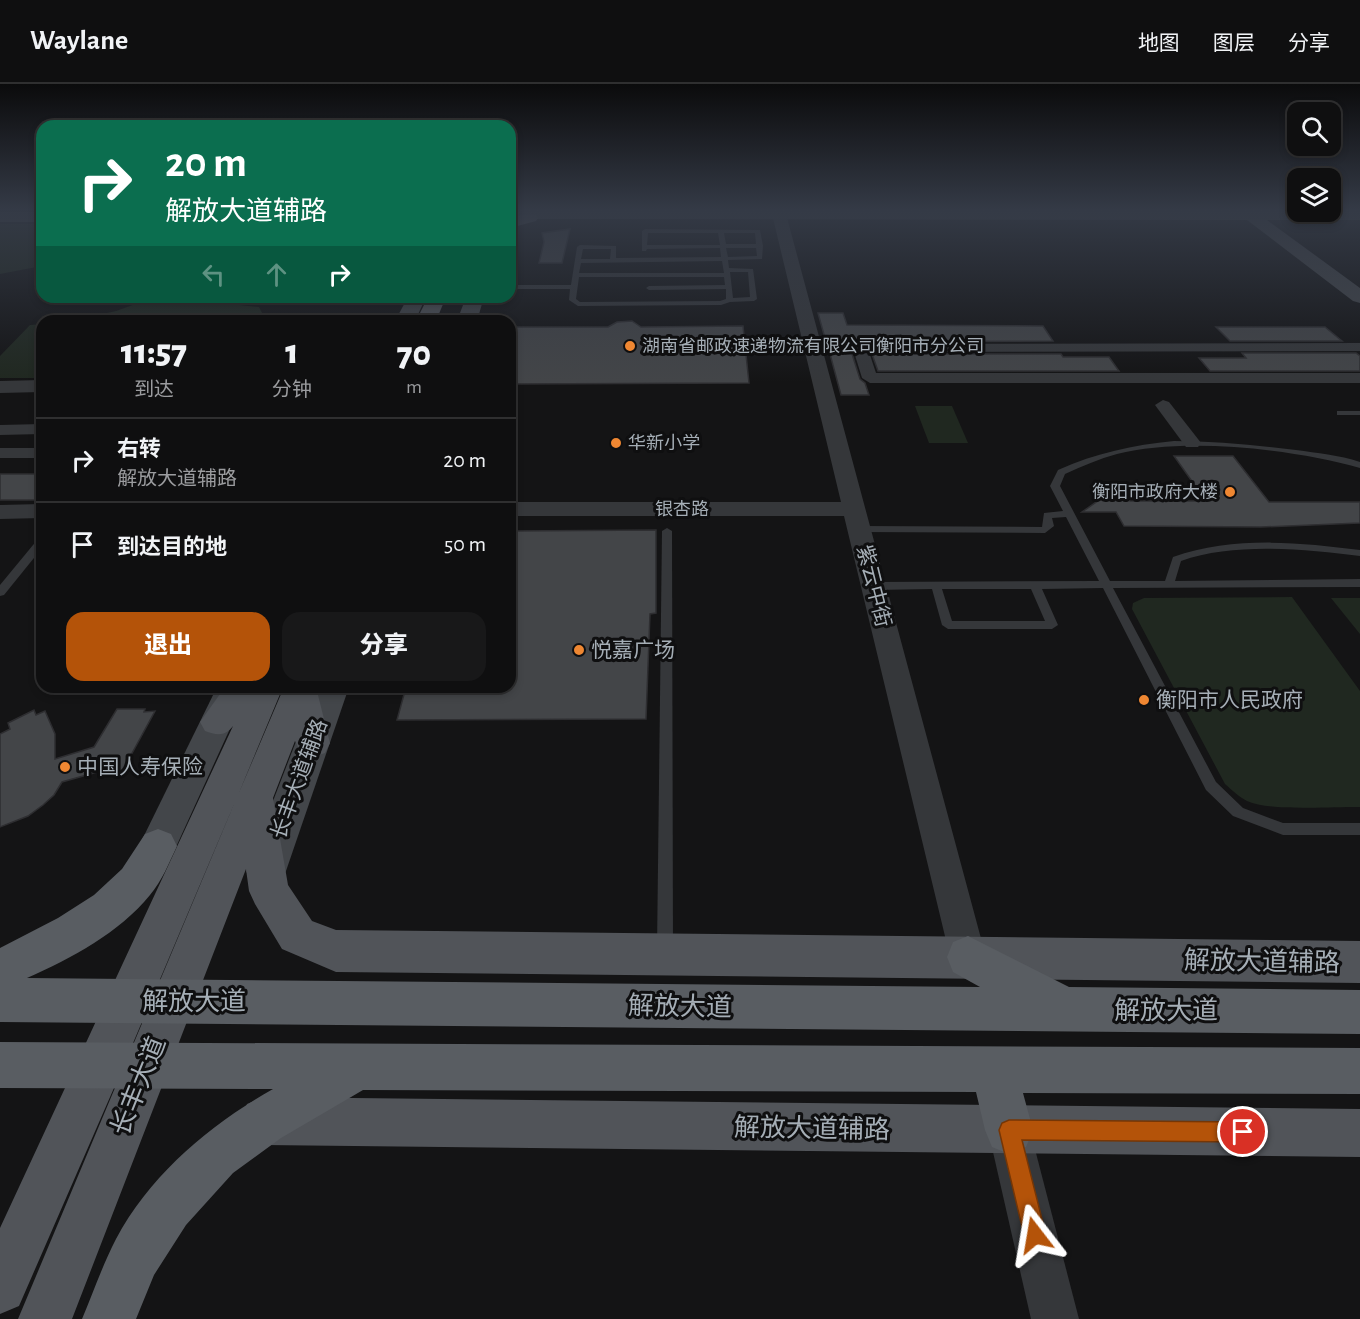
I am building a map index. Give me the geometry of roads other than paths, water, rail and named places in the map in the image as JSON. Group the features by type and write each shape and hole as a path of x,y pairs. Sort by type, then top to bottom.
{"highway":[{"path":"11,960 100,914 136,882 158,846"},
{"path":"968,957 1065,1009"},
{"name":"解放大道","path":"0,1000 1360,1012"},
{"path":"0,1065 1360,1071"},
{"path":"109,1319 135,1257 168,1207 216,1156 264,1121 358,1066"},
{"path":"994,1069 1009,1130"}],"main road":[{"path":"1321,267 1360,297"},
{"path":"1326,267 1360,291"},
{"path":"436,315 454,305"},
{"path":"158,846 230,693"},
{"path":"217,722 239,693"},
{"name":"长丰大道","path":"0,1287 101,1065 264,693"},
{"name":"长丰大道","path":"45,1319 298,693"},
{"path":"301,693 313,742"},
{"name":"长丰大道辅路","path":"266,871 331,693"},
{"path":"255,797 266,871"},
{"name":"解放大道辅路","path":"266,871 269,891 297,935 336,951 1360,962"},
{"name":"解放大道辅路","path":"264,1121 1360,1133"}],"street":[{"name":"紫云中街","path":"792,267 968,957"},
{"path":"1131,347 1155,378"},
{"path":"813,348 1360,347"},
{"path":"860,348 870,378 1360,378"},
{"path":"0,387 36,386"},
{"path":"1163,405 1192,443"},
{"path":"0,418 36,418"},
{"path":"0,429 36,429"},
{"path":"0,453 36,453"},
{"name":"银杏路","path":"516,509 857,519"},
{"path":"0,512 36,511"},
{"path":"1009,1130 1056,1319"}],"lane":[{"path":"576,275 750,270 754,299 729,300 721,303 578,304 572,300 577,267"},
{"path":"726,267 729,300"},
{"path":"649,288 729,287"},
{"path":"516,289 573,289"},
{"path":"1340,413 1360,413"},
{"path":"1360,465 1260,447 1192,443 1129,448 1084,460 1061,472 1055,486 1211,786 1238,812 1283,829 1360,830"},
{"path":"857,519 1045,530 1049,526 1047,515 1070,514"},
{"path":"664,954 667,531"},
{"path":"0,592 36,547"},
{"path":"1169,584 1177,559 1200,552 1233,548 1312,548 1360,553"},
{"path":"874,586 1360,583"},
{"path":"936,586 948,625 1052,625 1035,585"}],"place":[{"name":"湖南省邮政速递物流有限公司衡阳市分公司","path":"630,346"},
{"name":"华新小学","path":"616,443"},
{"name":"衡阳市政府大楼","path":"1230,492"},
{"name":"悦嘉广场","path":"579,650"},
{"name":"衡阳市人民政府","path":"1144,700"},
{"name":"中国人寿保险","path":"65,767"}]}
